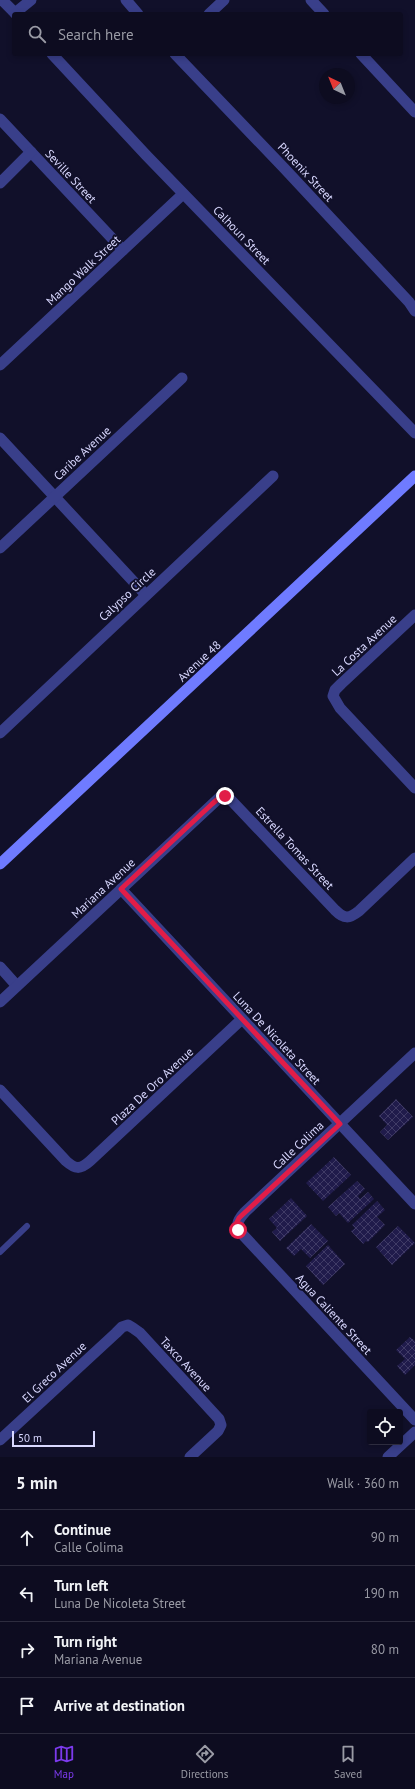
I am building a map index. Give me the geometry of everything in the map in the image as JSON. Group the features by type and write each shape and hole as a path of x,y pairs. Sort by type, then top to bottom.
{"main road":[{"name":"Avenue 48","path":"0,864 415,476"}],"street":[{"path":"2,0 14,12"},
{"path":"18,12 31,0"},
{"path":"126,0 136,12"},
{"path":"211,12 224,0"},
{"path":"311,0 322,12"},
{"name":"Calhoun Street","path":"54,56 183,194 415,433"},
{"name":"Phoenix Street","path":"177,56 284,168 409,302 415,311"},
{"path":"363,56 415,112"},
{"name":"Seville Street","path":"0,119 123,250"},
{"path":"0,183 31,152"},
{"name":"Mango Walk Street","path":"0,365 183,194"},
{"name":"Caribe Avenue","path":"0,548 182,378"},
{"path":"0,438 146,595"},
{"name":"Calypso Circle","path":"0,732 273,476"},
{"name":"La Costa Avenue","path":"415,614 341,684 335,690 333,696 340,708 415,788"},
{"name":"Mariana Avenue","path":"2,996 17,986 212,804 219,798 225,796"},
{"name":"Estrella Tomas Street","path":"225,796 236,805 335,910 341,916 346,918 359,911 415,858"},
{"name":"Luna De Nicoleta Street","path":"121,889 415,1204"},
{"path":"0,967 17,986"},
{"name":"Plaza De Oro Avenue","path":"0,1090 66,1161 78,1169 84,1167 242,1019"},
{"name":"Calle Colima","path":"236,1224 245,1212 415,1054"},
{"name":"Agua Caliente Street","path":"236,1224 238,1230 415,1420"},
{"name":"Taxco Avenue","path":"128,1325 140,1333 213,1412 221,1425 218,1431 190,1457"},
{"name":"El Greco Avenue","path":"0,1440 122,1327 128,1325"},
{"path":"388,1457 415,1432"}],"lane":[{"path":"0,1252 27,1226"}],"building":[{"path":"396,1099 413,1117 388,1140 380,1132 387,1125 379,1116"},
{"path":"334,1157 351,1175 323,1201 306,1183"},
{"path":"357,1181 365,1189 358,1196 360,1199 368,1192 374,1199 348,1223 339,1213 336,1216 328,1207"},
{"path":"291,1198 307,1216 280,1241 272,1232 277,1228 269,1219"},
{"path":"377,1201 385,1210 377,1217 385,1225 368,1242 366,1241 363,1244 351,1231 355,1228 352,1225"},
{"path":"311,1224 328,1241 310,1258 301,1249 294,1256 286,1248"},
{"path":"398,1226 415,1243 392,1265 376,1247"},
{"path":"328,1245 345,1264 323,1285 306,1266"},
{"path":"410,1337 415,1341 415,1365 405,1375 397,1366 405,1359 396,1350"}],"route":[{"path":"225,796 219,798 212,804 121,889 340,1124 239,1218 236,1224 238,1230"}]}
